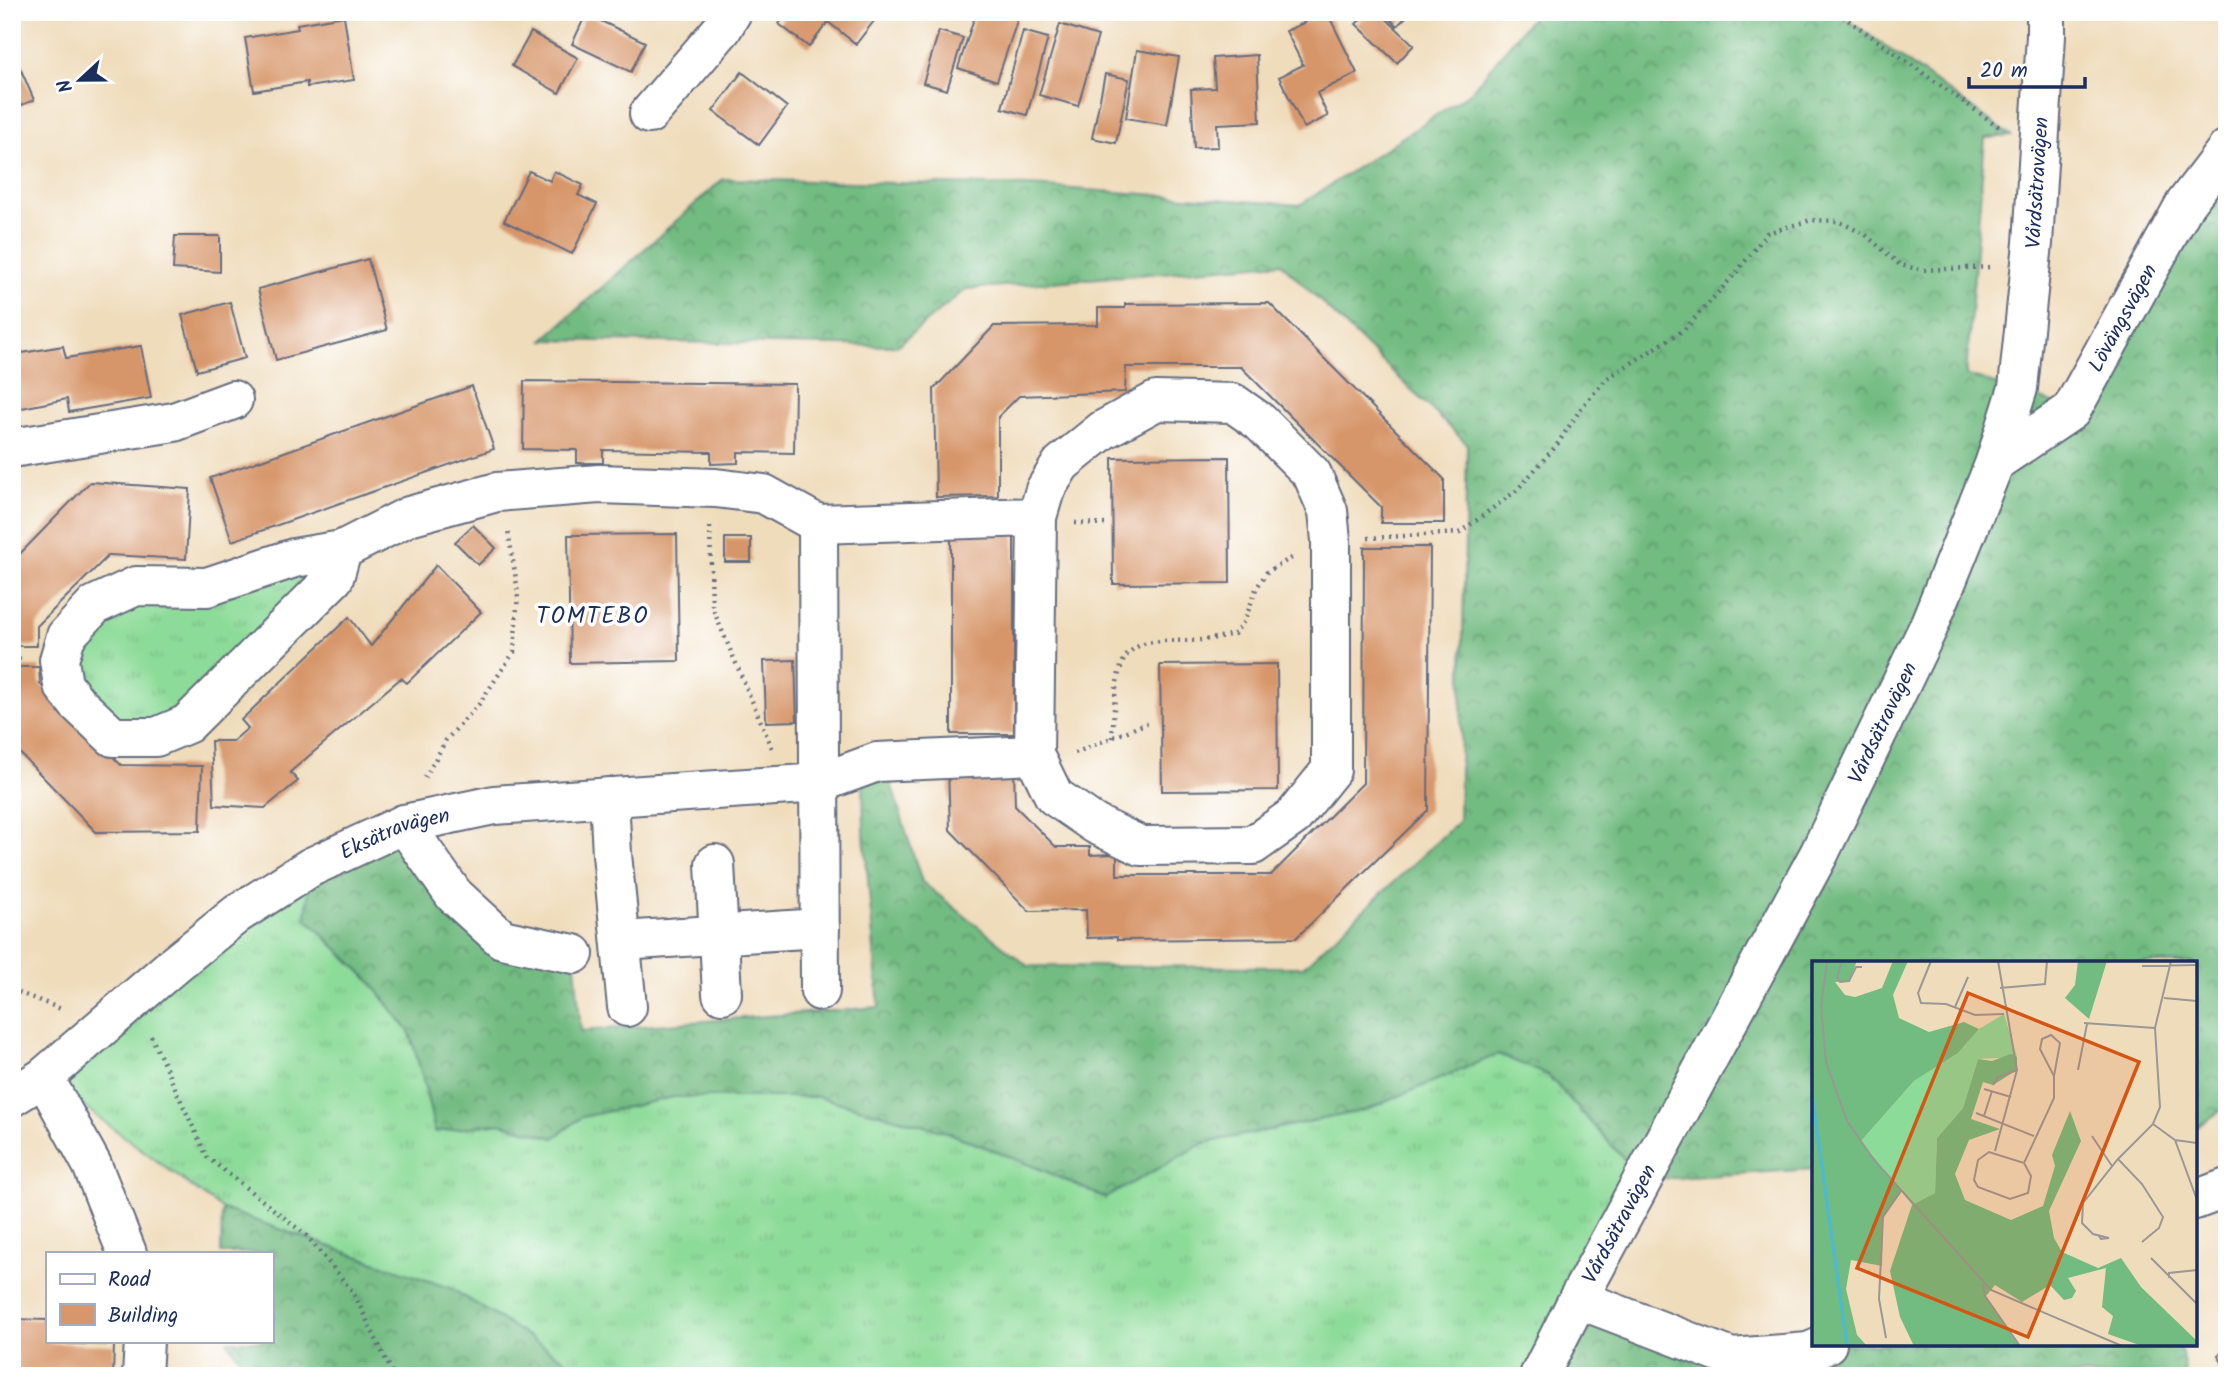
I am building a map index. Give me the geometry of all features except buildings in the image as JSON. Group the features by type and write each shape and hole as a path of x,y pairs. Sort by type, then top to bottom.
{"street":[{"path":"649,114 722,29 732,12"},
{"name":"Vårdsätravägen","path":"1539,1376 1578,1298 1819,854 1928,628 1995,462 2018,388 2033,243 2046,12"},
{"name":"Lövängsvägen","path":"1995,462 2071,411 2185,204 2227,149"},
{"path":"12,448 174,422 233,400"},
{"path":"1156,401 1233,403 1260,422 1312,474 1328,511 1331,540 1331,770 1294,816 1253,845 1141,846 1095,824 1054,796 1034,755 1037,517 1045,490 1061,464 1104,430 1156,401"},
{"path":"342,550 334,578 187,724 156,737 113,737 77,703 63,685 59,660 66,635 94,605 136,586 206,587 294,558 342,550 409,516 497,492 599,484 709,488 764,494 818,524 1037,517"},
{"path":"818,524 804,784 820,928 820,991"},
{"name":"Eksätravägen","path":"12,1097 44,1077 237,914 311,867 404,824 494,805 804,784 877,762 1034,755"},
{"path":"609,797 627,1007"},
{"path":"404,824 454,895 502,939 574,954"},
{"path":"715,864 722,994"},
{"path":"622,941 820,928"},
{"path":"44,1077 92,1165 127,1252"},
{"path":"2197,1199 2227,1188"},
{"path":"1578,1298 1732,1358 1808,1352 1822,1346"},
{"path":"142,1376 144,1342"}],"path":[{"path":"1837,12 2011,136"},
{"path":"1111,738 1117,684 1124,659 1135,647 1155,642 1200,640 1234,634 1245,620 1256,589 1267,572 1331,540 1459,533 1516,491 1556,446 1582,407 1606,379 1684,330 1736,273 1767,233 1811,220 1838,221 1866,234 1900,265 1922,270 1993,267"},
{"path":"709,488 712,607 804,784"},
{"path":"404,824 419,787 446,740 479,704 514,652 517,592 508,531 497,492"},
{"path":"1034,755 1057,761 1147,723"},
{"path":"12,990 63,1009"},
{"path":"134,1000 207,1157 306,1235 353,1292 394,1376"}],"green space":[{"path":"1536,12 1837,12 2011,136 1985,138 1966,375 2071,411 2227,149 2227,1107 2197,1127 2197,961 1812,961 1812,1169 1643,1180 1548,1075 1498,1054 1366,1110 1204,1143 1105,1198 947,1132 819,1097 673,1097 582,1117 554,1138 500,1123 435,1132 410,1033 370,981 306,918 311,867 404,824 454,895 574,954 581,1031 879,1007 864,834 863,777 888,774 922,882 1028,966 1303,967 1459,821 1467,444 1281,263 966,289 897,346 543,340 723,179 1030,186 1300,205 1471,92"},
{"path":"286,561 301,578 312,600 156,737 77,703 66,636 95,605"},
{"path":"311,867 306,918 370,981 410,1033 435,1132 500,1123 554,1138 582,1117 673,1097 819,1097 947,1132 1105,1198 1204,1143 1366,1110 1498,1054 1548,1075 1643,1180 1539,1376 588,1376 452,1289 222,1209 44,1077"},
{"path":"222,1209 452,1289 588,1376 253,1376 228,1342 273,1342 273,1252 221,1252"},
{"path":"1578,1299 1732,1358 1813,1346 2180,1346 2186,1376 1539,1376"}],"district":[{"name":"TOMTEBO","path":"593,615"}]}
